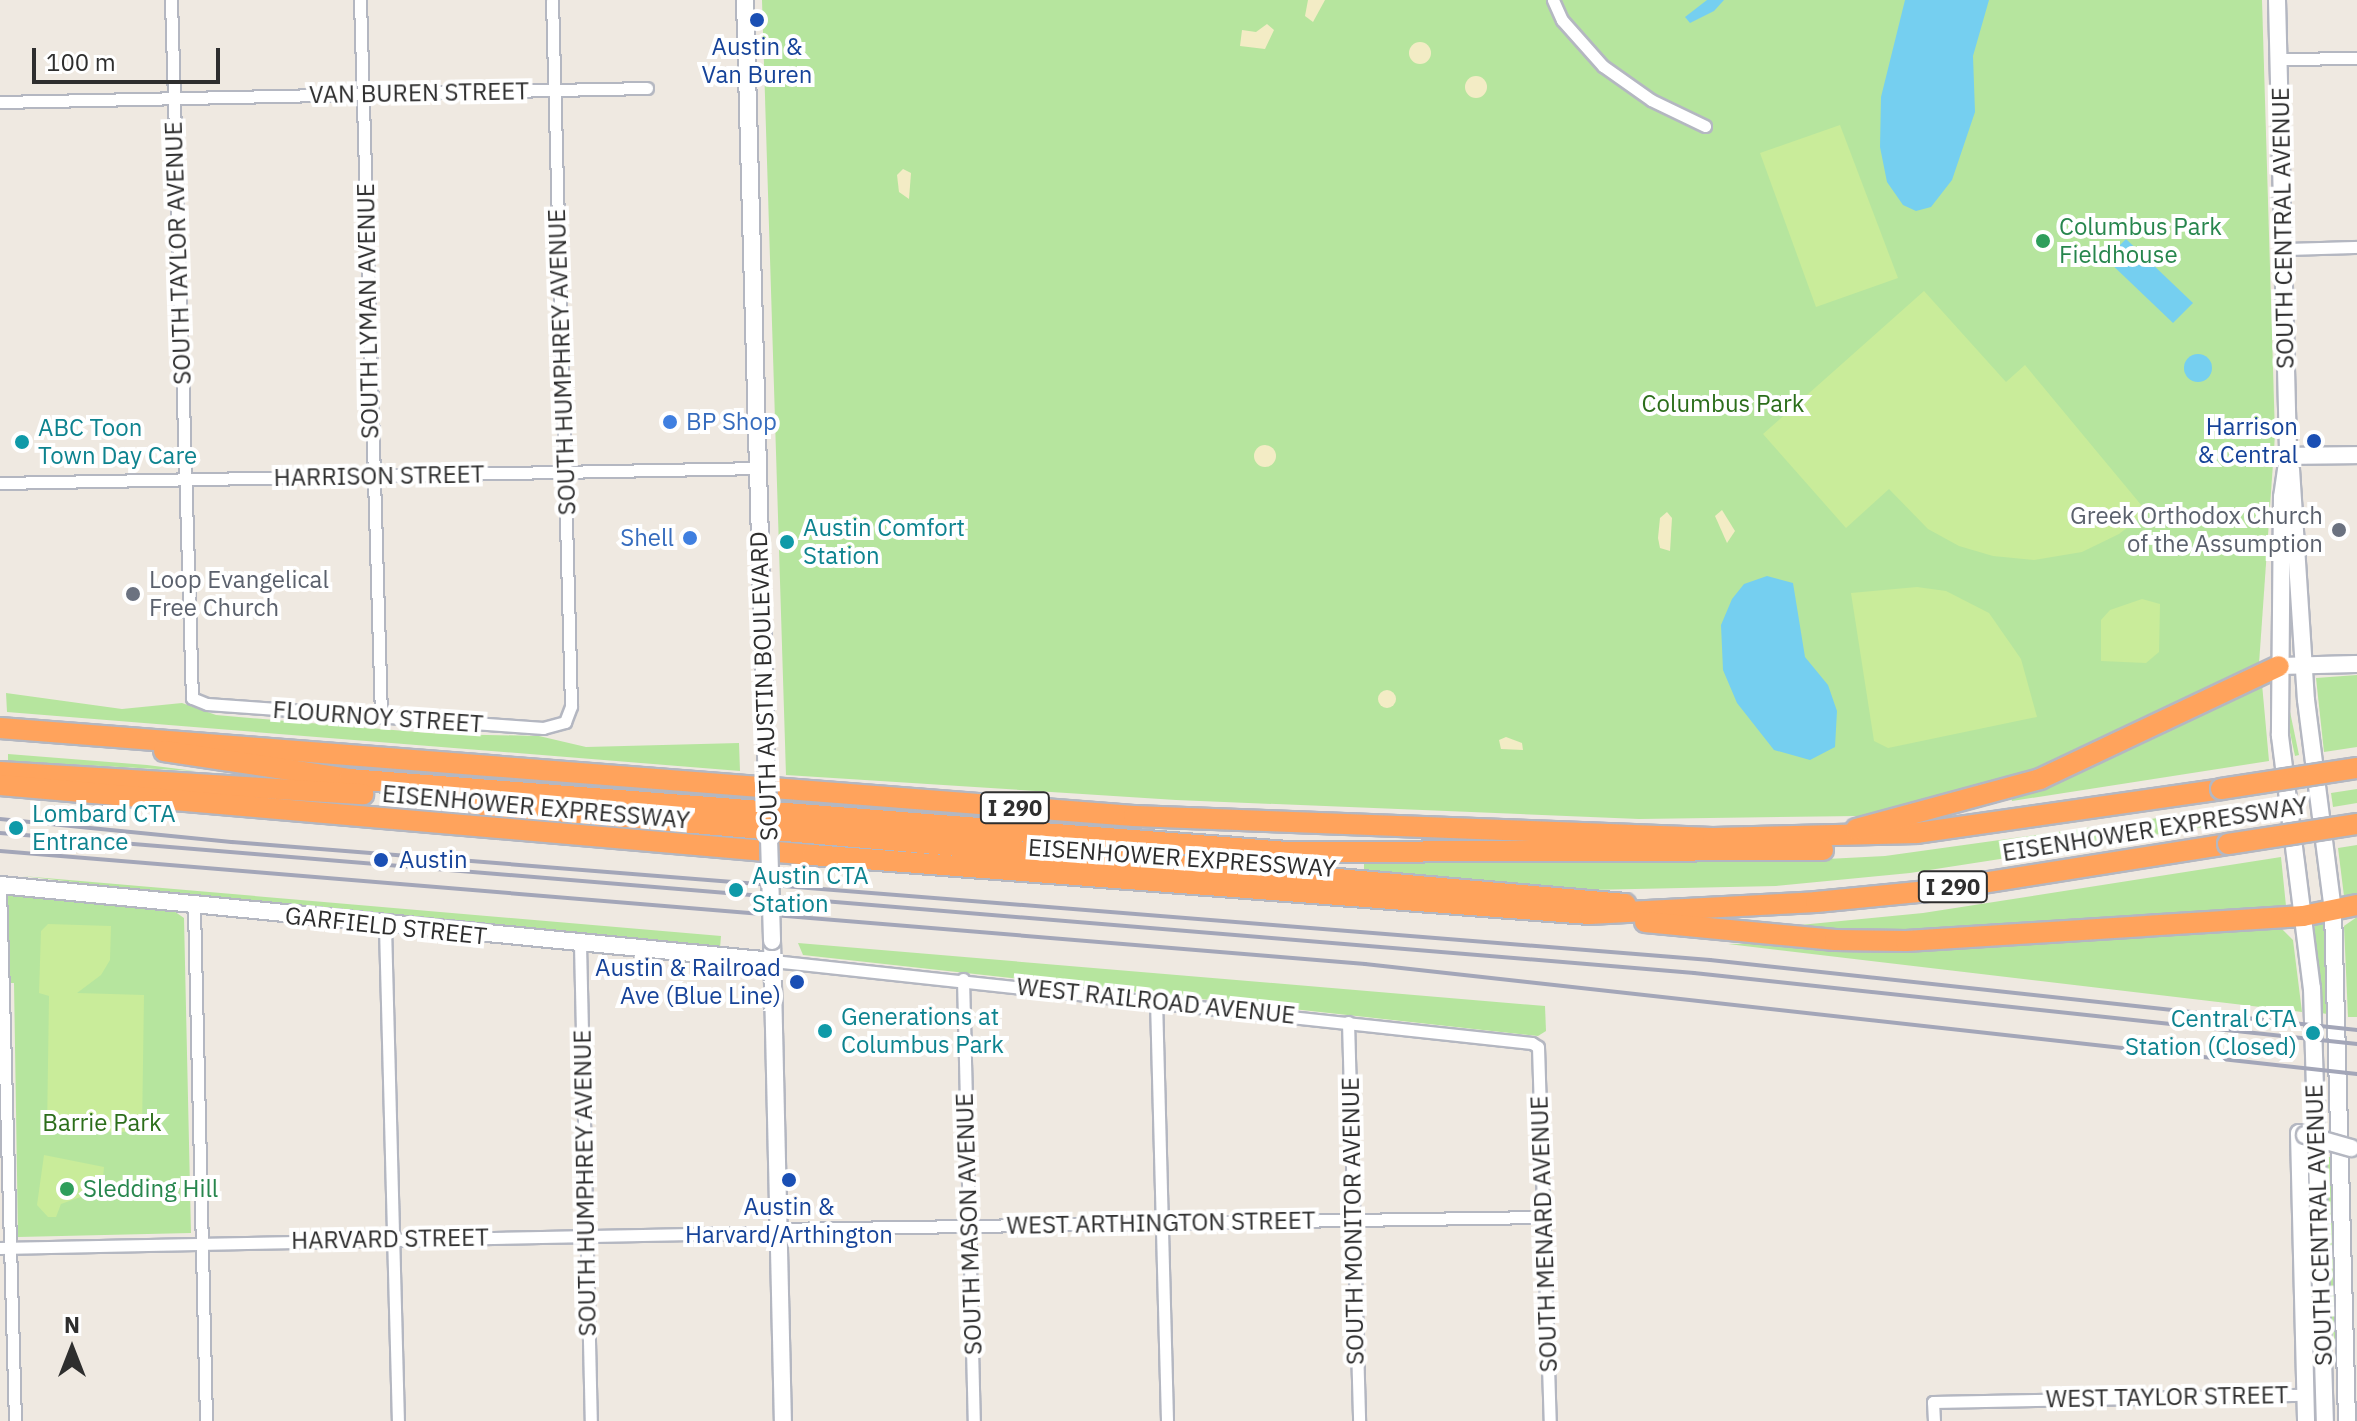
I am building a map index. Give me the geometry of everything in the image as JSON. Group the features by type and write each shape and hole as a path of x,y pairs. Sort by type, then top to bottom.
{"highway":[{"path":"1835,836 2040,779 2279,666"},
{"name":"EISENHOWER EXPRESSWAY","path":"0,728 1134,816 1602,835 1835,836 1917,833 2357,768"},
{"path":"116,738 196,760 349,779 768,822 1583,898 1676,912"},
{"path":"0,772 1288,852 1764,852 1849,848 1917,833"},
{"name":"EISENHOWER EXPRESSWAY","path":"0,785 812,855 1589,914 1676,912 1938,890 2357,824"},
{"path":"1589,914 1689,928 1906,941 2303,916 2357,905"}],"street":[{"name":"SOUTH TAYLOR AVENUE","path":"171,0 192,698"},
{"name":"SOUTH LYMAN AVENUE","path":"360,0 381,717"},
{"name":"SOUTH HUMPHREY AVENUE","path":"552,0 571,695 565,722"},
{"name":"SOUTH AUSTIN BOULEVARD","path":"745,0 783,1421"},
{"path":"1553,0 1562,20 1603,66 1651,100 1705,126"},
{"name":"SOUTH CENTRAL AVENUE","path":"2277,0 2288,456 2282,497 2280,736 2312,988 2325,1421"},
{"path":"2279,59 2357,58"},
{"name":"VAN BUREN STREET","path":"0,102 647,88"},
{"path":"2284,249 2357,247"},
{"path":"2288,456 2357,455"},
{"name":"SOUTH CENTRAL AVENUE","path":"2288,456 2296,497 2303,664 2333,910 2347,1421"},
{"name":"HARRISON STREET","path":"0,483 758,468"},
{"path":"2279,666 2357,664"},
{"name":"FLOURNOY STREET","path":"192,698 207,704 543,728 565,722"},
{"path":"0,887 6,1248 15,1421"},
{"name":"GARFIELD STREET","path":"0,887 385,927 773,961"},
{"path":"194,907 206,1421"},
{"path":"385,927 398,1421"},
{"name":"SOUTH HUMPHREY AVENUE","path":"580,944 591,1421"},
{"name":"WEST RAILROAD AVENUE","path":"773,961 1523,1040 1538,1047"},
{"name":"SOUTH MASON AVENUE","path":"963,979 974,1421"},
{"path":"1156,1000 1167,1421"},
{"name":"SOUTH MONITOR AVENUE","path":"1348,1022 1359,1421"},
{"name":"SOUTH MENARD AVENUE","path":"1538,1047 1550,1421"},
{"path":"2306,1421 2299,1133 2354,1150"},
{"name":"WEST ARTHINGTON STREET","path":"778,1234 969,1226 1543,1217"},
{"name":"HARVARD STREET","path":"6,1248 778,1234"},
{"name":"WEST TAYLOR STREET","path":"1934,1421 1933,1402 2305,1395"}],"green space":[{"name":"Columbus Park","path":"762,0 2262,0 2275,435 2259,664 2026,774 1909,809 1858,816 1639,819 1176,800 786,775"},
{"path":"1840,125 1898,278 1816,307 1760,153"},
{"path":"1924,291 2006,382 2025,365 2147,512 2119,534 2082,552 2034,560 1993,556 1959,546 1928,529 1889,489 1846,528 1763,434"},
{"path":"1917,587 1946,591 1989,613 2021,659 2037,717 1888,748 1874,741 1851,593"},
{"path":"2142,599 2160,604 2159,652 2146,663 2101,661 2101,620 2110,610"},
{"path":"2357,675 2357,747 2324,752 2316,678"},
{"path":"2262,684 2269,761 2012,801 2011,795"},
{"path":"6,693 122,709 182,703 216,715 441,734 539,736 586,747 739,743 740,771 7,712"},
{"path":"2288,702 2299,755 2295,756 2289,728"},
{"path":"8,754 147,765 195,771 8,761"},
{"path":"2357,789 2357,803 2333,807 2331,793"},
{"path":"2273,802 2275,816 1910,873 1776,886 1588,890 1364,870 1364,862 1767,862 1885,856"},
{"path":"2357,845 2357,894 2344,896 2338,848"},
{"path":"2281,857 2286,906 1900,930 1801,930 1800,925 1923,913"},
{"path":"22,876 721,936 720,948 449,926"},
{"name":"Barrie Park","path":"17,893 171,909 184,918 191,1233 18,1237 14,983 0,983 0,899"},
{"path":"2357,917 2357,1017 2348,1017 2344,926"},
{"path":"2314,922 2326,923 2327,1014 2321,1013"},
{"path":"48,924 111,926 110,960 101,975 77,993 144,995 142,1132 47,1131 49,996 39,993 41,931"},
{"path":"2282,929 2293,940 2302,1012 1728,944 1795,943 1895,952"},
{"path":"798,943 1545,1006 1546,1031 1538,1036 803,955"},
{"name":"Sledding Hill","path":"44,1155 104,1167 103,1177 86,1195 61,1204 56,1217 48,1217 37,1205"},
{"path":"2326,1157 2331,1157 2336,1351 2331,1318"}],"sand":[{"path":"1308,0 1325,0 1313,22 1305,16"},
{"path":"1267,24 1274,30 1265,49 1240,46 1242,30 1256,32"},
{"path":"1420,42 1428,45 1431,53 1428,61 1420,64 1412,61 1409,53 1412,45"},
{"path":"1476,76 1484,79 1487,87 1484,95 1476,98 1468,95 1465,87 1468,79"},
{"path":"903,169 911,173 909,199 899,192 897,175"},
{"path":"1265,445 1273,448 1276,456 1273,464 1265,467 1257,464 1254,456 1257,448"},
{"path":"1722,510 1735,531 1727,543 1715,516"},
{"path":"1667,512 1672,518 1670,551 1660,548 1658,538 1660,518"},
{"path":"1387,690 1396,699 1387,708 1378,699"},
{"path":"1506,737 1522,743 1523,750 1501,749 1499,740"}],"water":[{"path":"1707,0 1724,0 1714,11 1690,23 1685,17"},
{"path":"1905,0 1989,0 1973,56 1975,112 1952,180 1931,207 1916,211 1903,205 1887,182 1880,147 1881,97"},
{"path":"2126,239 2193,303 2173,323 2106,259"},
{"path":"2198,354 2208,358 2212,368 2208,378 2198,382 2188,378 2184,368 2188,358"},
{"path":"1767,576 1793,583 1805,657 1828,685 1837,711 1835,747 1810,760 1774,750 1737,703 1723,670 1721,625 1732,599 1744,584"}],"railway":[{"path":"0,819 232,842 1710,960 2357,1030"},
{"path":"0,833 1694,973 2357,1044"},
{"path":"0,851 1365,964 2357,1074"}],"place":[{"name":"Austin & Van Buren","path":"757,20"},
{"name":"Columbus Park Fieldhouse","path":"2043,241"},
{"name":"BP Shop","path":"670,422"},
{"name":"Harrison & Central","path":"2314,441"},
{"name":"ABC Toon Town Day Care","path":"22,442"},
{"name":"Greek Orthodox Church of the Assumption","path":"2339,530"},
{"name":"Shell","path":"690,538"},
{"name":"Austin Comfort Station","path":"787,542"},
{"name":"Loop Evangelical Free Church","path":"133,594"},
{"name":"Lombard CTA Entrance","path":"16,828"},
{"name":"Austin","path":"381,860"},
{"name":"Austin CTA Station","path":"736,890"},
{"name":"Austin & Railroad Ave (Blue Line)","path":"797,982"},
{"name":"Generations at Columbus Park","path":"825,1031"},
{"name":"Central CTA Station (Closed)","path":"2313,1033"},
{"name":"Austin & Harvard/Arthington","path":"789,1180"},
{"name":"Sledding Hill","path":"67,1189"}]}
